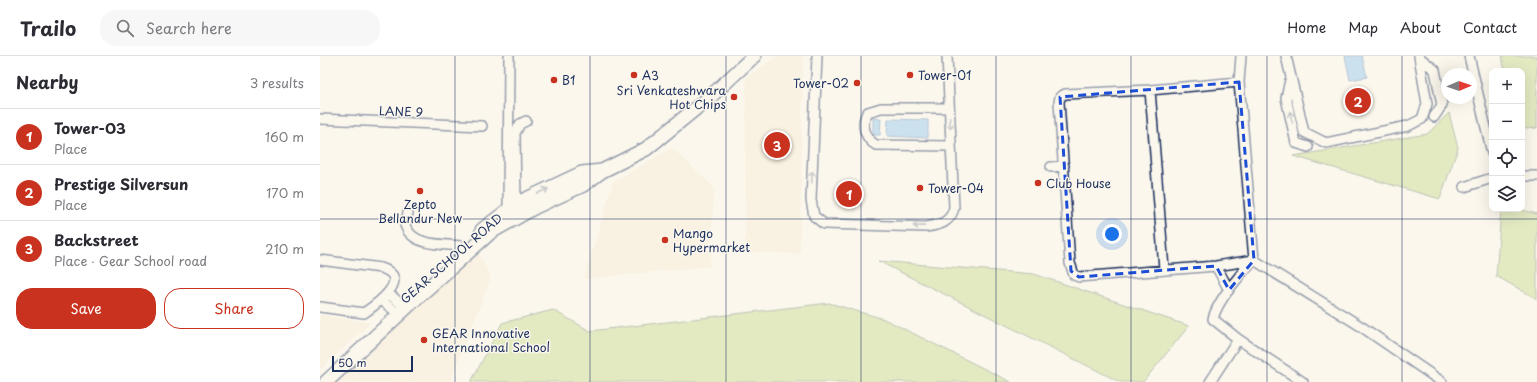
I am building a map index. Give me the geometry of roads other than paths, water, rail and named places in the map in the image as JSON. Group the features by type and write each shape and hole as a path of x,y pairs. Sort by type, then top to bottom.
{"main road":[{"name":"GEAR SCHOOL ROAD","path":"326,382 463,246 498,223 583,185 602,171 646,149 711,96 754,56"},
{"name":"GEAR SCHOOL ROAD","path":"320,377 484,238 512,206 582,173 602,171"}],"street":[{"path":"509,56 512,206"},
{"path":"817,56 811,200 814,216 824,224 940,225 952,216 954,208 946,56"},
{"path":"1241,56 1239,82 1254,260"},
{"path":"1286,56 1304,132 1326,143 1408,126 1422,119 1427,104 1420,57"},
{"path":"1469,56 1489,140"},
{"path":"1420,57 1435,70 1442,105 1434,117"},
{"path":"1291,77 1286,98 1296,142 1308,147"},
{"path":"1239,82 1150,90 1065,94 1060,96 1059,102 1070,265 1074,275 1079,277 1216,266 1254,260 1362,327 1442,382"},
{"path":"1150,90 1164,269"},
{"path":"948,108 881,108 868,112 864,125 868,139 872,143 880,146 951,146"},
{"name":"LANE 9","path":"320,119 482,126"},
{"path":"512,206 514,133 520,124 526,121"},
{"path":"1051,167 1064,166"},
{"path":"1525,176 1537,176"},
{"path":"1464,187 1489,179"},
{"path":"408,212 405,225 411,237 421,241 463,246"},
{"path":"320,260 389,270 394,277 394,284 388,293 364,313 320,306"},
{"path":"1254,260 1243,270 1229,290 1213,319 1238,340 1304,382"},
{"path":"1216,266 1229,290"},
{"path":"388,293 399,309"},
{"path":"381,300 399,309"},
{"path":"1210,382 1238,340"}],"water":[{"path":"1345,56 1362,56 1367,77 1350,80"},
{"path":"873,118 881,119 880,135 873,135"},
{"path":"888,119 928,120 928,138 887,136"}],"place":[{"name":"A3","path":"634,75"},
{"name":"Tower-01","path":"910,75"},
{"name":"B1","path":"554,80"},
{"name":"Tower-02","path":"857,83"},
{"name":"Sri Venkateshwara Hot Chips","path":"734,97"},
{"name":"Prestige Silversun","path":"1358,101"},
{"name":"Backstreet","path":"777,145"},
{"name":"Club House","path":"1038,183"},
{"name":"Tower-04","path":"920,188"},
{"name":"Zepto Bellandur New","path":"420,191"},
{"name":"Tower-03","path":"849,194"},
{"name":"Mango Hypermarket","path":"665,240"},
{"name":"GEAR Innovative International School","path":"424,340"}]}
